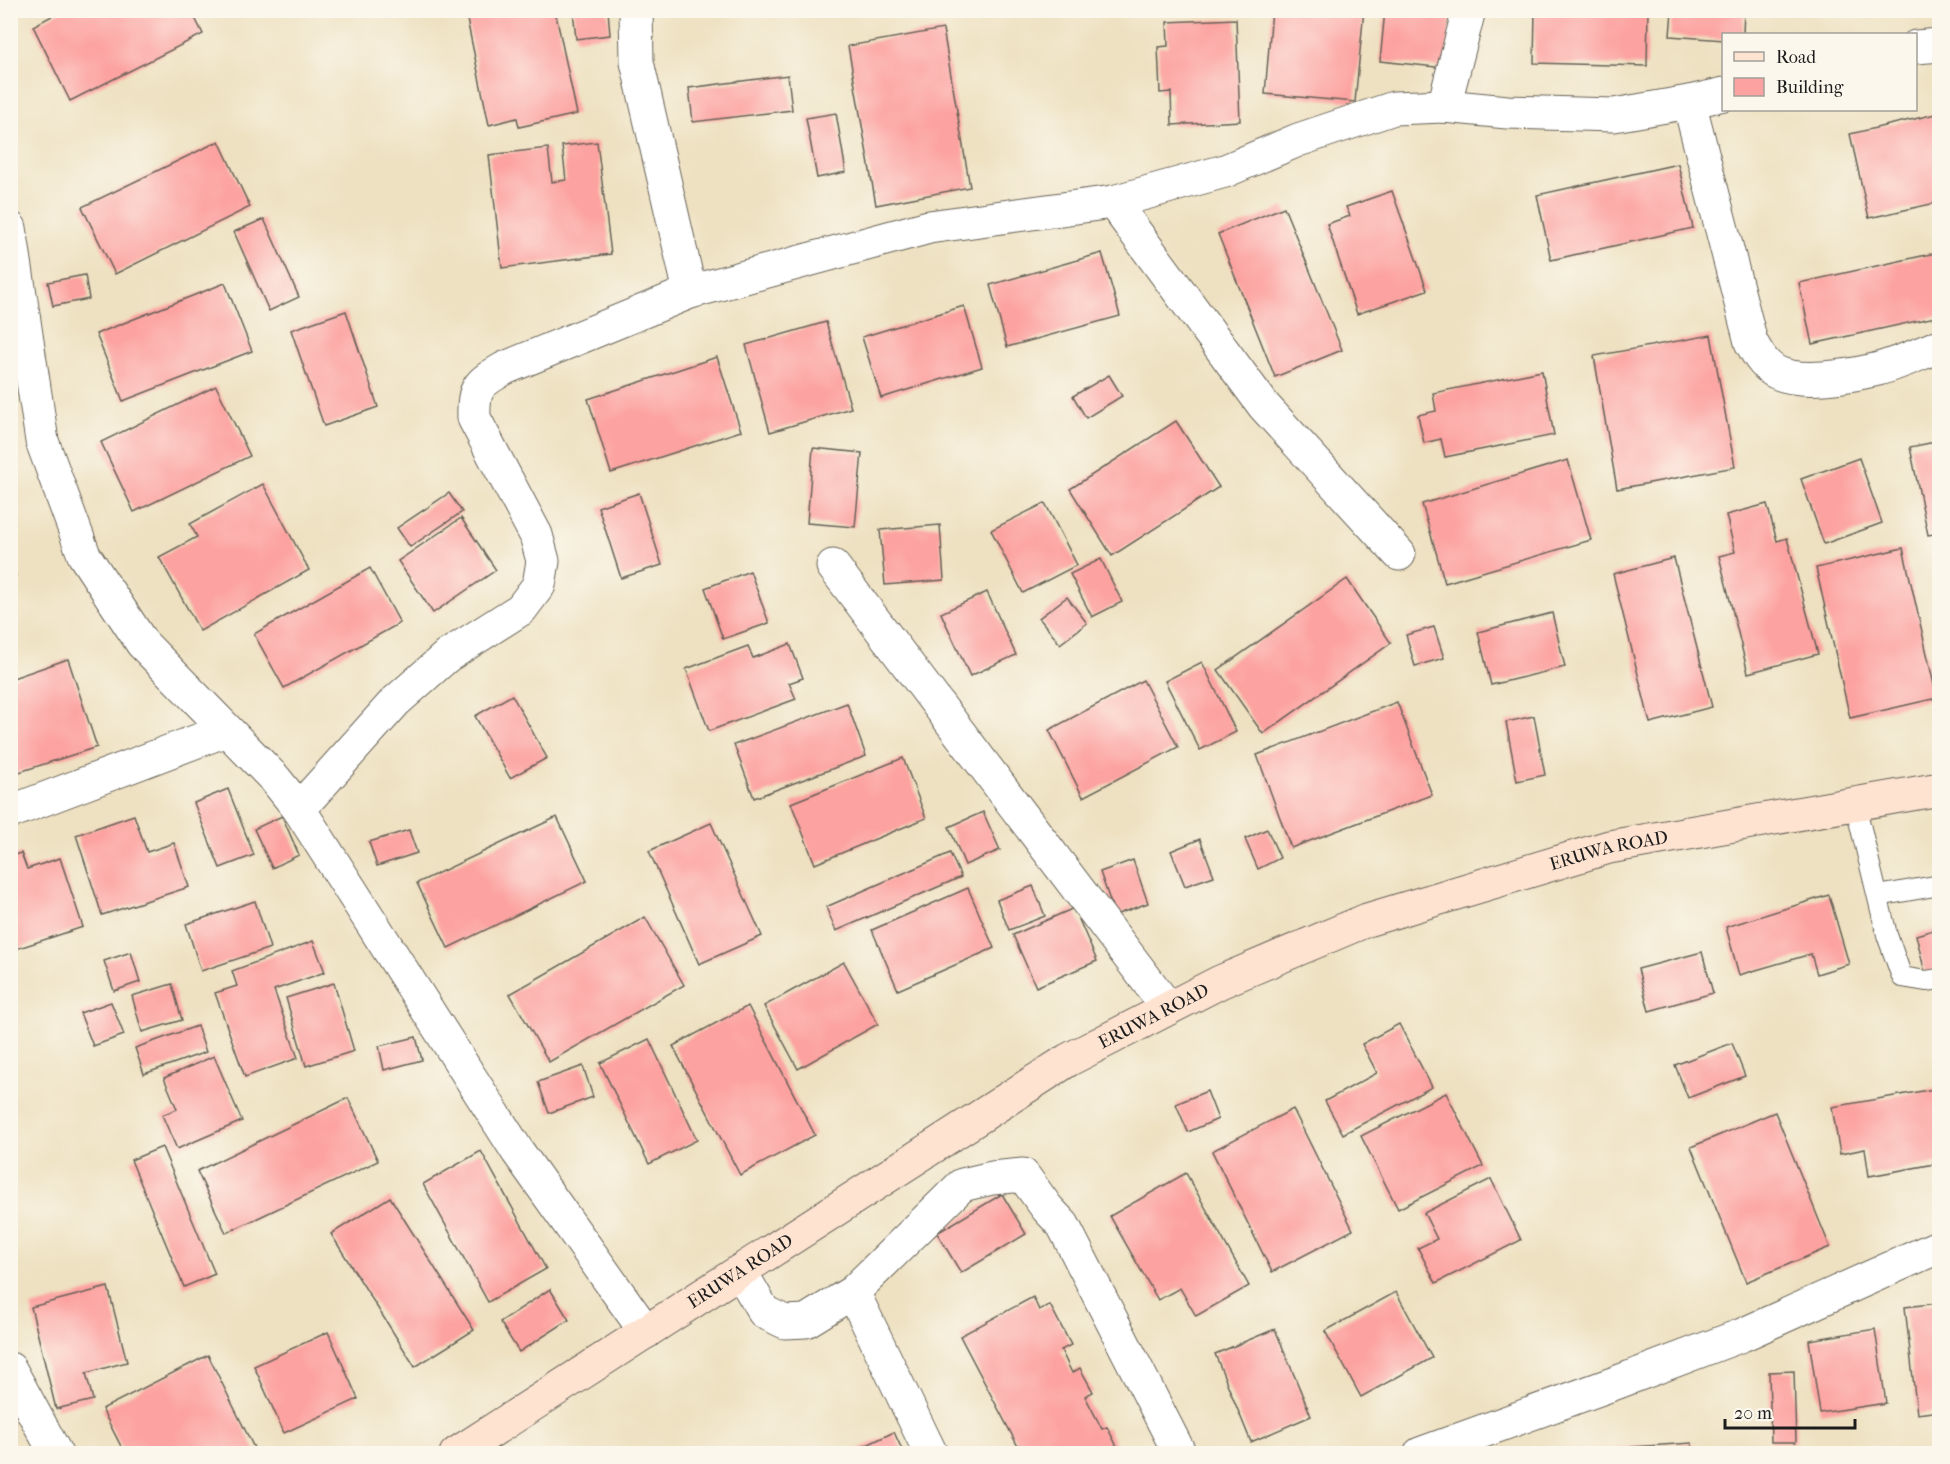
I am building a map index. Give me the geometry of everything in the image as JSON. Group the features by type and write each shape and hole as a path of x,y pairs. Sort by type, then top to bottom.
{"main road":[{"name":"ERUWA ROAD","path":"456,1454 1068,1060 1220,982 1367,920 1609,847 1940,789"}],"street":[{"path":"636,10 637,62 690,292"},
{"path":"1444,106 1469,10"},
{"path":"1917,47 1940,45"},
{"path":"299,809 395,702 447,656 521,609 539,585 543,561 536,535 474,418 474,399 482,382 505,368 690,292 928,227 1113,202 1225,171 1298,140 1394,108 1444,106 1507,112 1614,116 1722,94"},
{"path":"1689,102 1751,342 1762,361 1774,371 1789,376 1815,378 1876,370 1940,346"},
{"path":"1113,202 1264,406 1399,554"},
{"path":"10,228 42,441 84,555 142,643 275,779 299,809 518,1152 646,1332"},
{"path":"833,566 1168,1008"},
{"path":"10,812 226,730"},
{"path":"740,1271 764,1312 785,1322 806,1321 853,1292 962,1185 992,1178 1023,1175 1047,1208 1063,1225 1180,1454"},
{"path":"1420,1454 1461,1446 1618,1382 1742,1335 1940,1246"},
{"path":"853,1292 931,1454"},
{"path":"10,1369 56,1454"}],"lane":[{"path":"1855,804 1894,957 1902,977 1926,981 1940,979"},
{"path":"1878,896 1940,885"}],"building":[{"path":"63,10 191,10 203,34 70,101 33,26"},
{"path":"465,10 555,10 577,114 519,127 517,118 489,125"},
{"path":"573,10 608,10 610,35 576,39"},
{"path":"1272,10 1364,10 1355,102 1265,94"},
{"path":"1385,10 1452,10 1445,68 1380,61"},
{"path":"1535,10 1648,10 1647,66 1534,63"},
{"path":"1672,10 1744,10 1743,33 1722,33 1722,40 1670,36"},
{"path":"1236,19 1240,121 1172,125 1171,92 1160,93 1158,47 1168,46 1167,22"},
{"path":"943,29 970,187 876,205 848,46"},
{"path":"788,75 792,110 693,122 689,88"},
{"path":"836,113 846,172 817,178 806,118"},
{"path":"1940,113 1940,202 1869,218 1850,134"},
{"path":"219,141 250,207 115,274 82,207"},
{"path":"597,142 611,254 502,268 489,155 548,148 552,182 566,180 562,146"},
{"path":"1678,164 1693,228 1551,260 1537,195"},
{"path":"1392,191 1427,290 1357,314 1327,224 1350,216 1346,207"},
{"path":"1284,207 1342,350 1275,377 1218,234"},
{"path":"264,219 299,297 269,311 234,232"},
{"path":"1940,252 1940,316 1812,344 1799,283"},
{"path":"1102,253 1120,316 1007,347 990,285"},
{"path":"85,275 89,299 53,306 48,282"},
{"path":"225,283 252,351 123,401 96,334"},
{"path":"964,306 982,367 881,398 862,337"},
{"path":"346,311 378,407 324,426 291,330"},
{"path":"826,322 851,408 770,432 746,345"},
{"path":"1711,335 1735,467 1617,489 1594,356"},
{"path":"717,357 741,431 611,473 588,399"},
{"path":"1542,371 1554,435 1445,457 1441,439 1424,443 1418,415 1436,411 1433,393"},
{"path":"1109,375 1122,396 1086,418 1073,396"},
{"path":"216,386 250,456 134,512 101,442"},
{"path":"1176,421 1219,487 1112,556 1070,489"},
{"path":"1940,441 1940,533 1928,535 1910,447"},
{"path":"813,448 862,453 855,527 807,523"},
{"path":"1859,458 1882,523 1824,544 1801,479"},
{"path":"1568,460 1591,540 1445,583 1422,504"},
{"path":"263,484 309,570 200,631 159,557 197,537 190,524"},
{"path":"449,493 462,512 410,547 397,528"},
{"path":"639,493 662,565 621,578 598,507"},
{"path":"1045,503 1077,565 1023,593 991,530"},
{"path":"1767,504 1777,541 1787,538 1818,654 1748,673 1719,556 1735,552 1726,515"},
{"path":"461,518 496,570 433,613 398,561"},
{"path":"940,525 944,580 885,585 880,530"},
{"path":"1903,548 1937,698 1850,718 1816,568"},
{"path":"1674,558 1712,707 1650,723 1613,574"},
{"path":"10,559 16,576 10,577"},
{"path":"1101,559 1122,602 1092,617 1070,574"},
{"path":"370,568 400,623 284,688 254,634"},
{"path":"750,571 769,623 723,639 705,588"},
{"path":"1347,579 1391,643 1263,734 1218,670"},
{"path":"987,592 1016,655 970,676 941,613"},
{"path":"1067,597 1087,623 1060,644 1039,618"},
{"path":"1552,613 1565,667 1491,685 1478,632"},
{"path":"1434,627 1444,658 1415,666 1406,635"},
{"path":"790,644 803,678 789,683 796,699 709,731 686,669 748,646 753,658"},
{"path":"68,659 97,747 10,775 10,679"},
{"path":"1202,662 1236,732 1200,750 1165,681"},
{"path":"1143,680 1178,747 1083,797 1049,730"},
{"path":"512,695 547,758 510,778 475,716"},
{"path":"1397,702 1432,795 1291,848 1257,755"},
{"path":"847,703 866,756 754,798 734,745"},
{"path":"1534,716 1545,775 1517,781 1506,722"},
{"path":"903,758 926,818 815,864 791,803"},
{"path":"228,789 254,855 220,868 194,803"},
{"path":"983,812 1000,850 965,865 949,827"},
{"path":"134,815 147,852 174,843 189,887 102,915 76,835"},
{"path":"282,816 299,855 272,868 254,829"},
{"path":"557,817 587,881 448,948 417,883"},
{"path":"711,823 762,936 699,964 649,851"},
{"path":"1267,829 1280,858 1258,869 1245,839"},
{"path":"409,830 417,853 377,866 369,842"},
{"path":"1200,839 1214,876 1185,886 1171,851"},
{"path":"21,853 27,869 60,858 83,927 10,951 10,856"},
{"path":"950,853 961,877 836,931 826,907"},
{"path":"1133,860 1148,903 1115,915 1100,872"},
{"path":"1033,886 1045,916 1009,930 997,900"},
{"path":"968,888 994,948 898,990 872,930"},
{"path":"1829,895 1849,964 1817,974 1811,954 1739,975 1726,927"},
{"path":"255,901 270,948 201,971 186,924"},
{"path":"1074,908 1097,961 1036,987 1013,935"},
{"path":"645,917 684,985 549,1062 510,994"},
{"path":"1940,928 1940,969 1925,973 1916,935"},
{"path":"313,941 325,972 274,990 298,1058 245,1077 215,993 237,986 232,971"},
{"path":"131,952 140,982 114,991 104,961"},
{"path":"1702,952 1713,993 1649,1011 1638,969"},
{"path":"844,962 878,1024 798,1069 764,1006"},
{"path":"334,983 354,1051 306,1066 286,998"},
{"path":"172,984 182,1020 142,1032 132,996"},
{"path":"111,1002 124,1035 93,1046 80,1013"},
{"path":"748,1006 815,1135 740,1175 673,1046"},
{"path":"1399,1024 1432,1087 1343,1134 1325,1101 1377,1073 1362,1044"},
{"path":"197,1026 206,1052 144,1074 135,1048"},
{"path":"416,1037 422,1060 384,1070 379,1046"},
{"path":"649,1039 697,1140 649,1164 600,1063"},
{"path":"1732,1043 1745,1076 1688,1098 1675,1065"},
{"path":"214,1056 242,1121 177,1149 162,1115 177,1109 164,1078"},
{"path":"583,1066 593,1097 549,1113 538,1082"},
{"path":"1940,1088 1940,1163 1869,1176 1865,1149 1840,1154 1832,1107"},
{"path":"1207,1091 1218,1119 1188,1132 1176,1104"},
{"path":"1446,1093 1483,1166 1398,1209 1361,1136"},
{"path":"348,1098 378,1161 226,1233 197,1171"},
{"path":"1293,1109 1353,1230 1272,1272 1212,1151"},
{"path":"1775,1112 1830,1247 1746,1282 1691,1147"},
{"path":"162,1147 215,1274 184,1287 131,1160"},
{"path":"481,1151 546,1269 488,1302 423,1184"},
{"path":"1186,1173 1249,1286 1196,1316 1180,1288 1158,1300 1110,1216"},
{"path":"1491,1179 1521,1240 1436,1283 1418,1248 1437,1239 1424,1213"},
{"path":"1002,1194 1026,1234 961,1273 937,1233"},
{"path":"390,1197 474,1330 415,1367 331,1234"},
{"path":"108,1287 127,1362 86,1373 93,1400 56,1409 31,1307"},
{"path":"550,1289 569,1320 519,1352 500,1322"},
{"path":"1396,1292 1432,1358 1361,1397 1325,1331"},
{"path":"1033,1297 1039,1310 1050,1305 1071,1345 1061,1350 1072,1373 1080,1368 1093,1392 1085,1396 1102,1429 1107,1427 1121,1454 1022,1454 960,1336"},
{"path":"1940,1303 1940,1411 1917,1414 1905,1307"},
{"path":"1275,1329 1311,1416 1251,1442 1215,1354"},
{"path":"1875,1329 1886,1403 1820,1413 1809,1340"},
{"path":"328,1332 358,1399 284,1433 254,1366"},
{"path":"208,1355 257,1454 125,1454 102,1409"},
{"path":"1794,1371 1796,1442 1771,1442 1769,1372"},
{"path":"894,1432 904,1454 848,1454"},
{"path":"1692,1443 1693,1454 1616,1454 1616,1448"}]}
